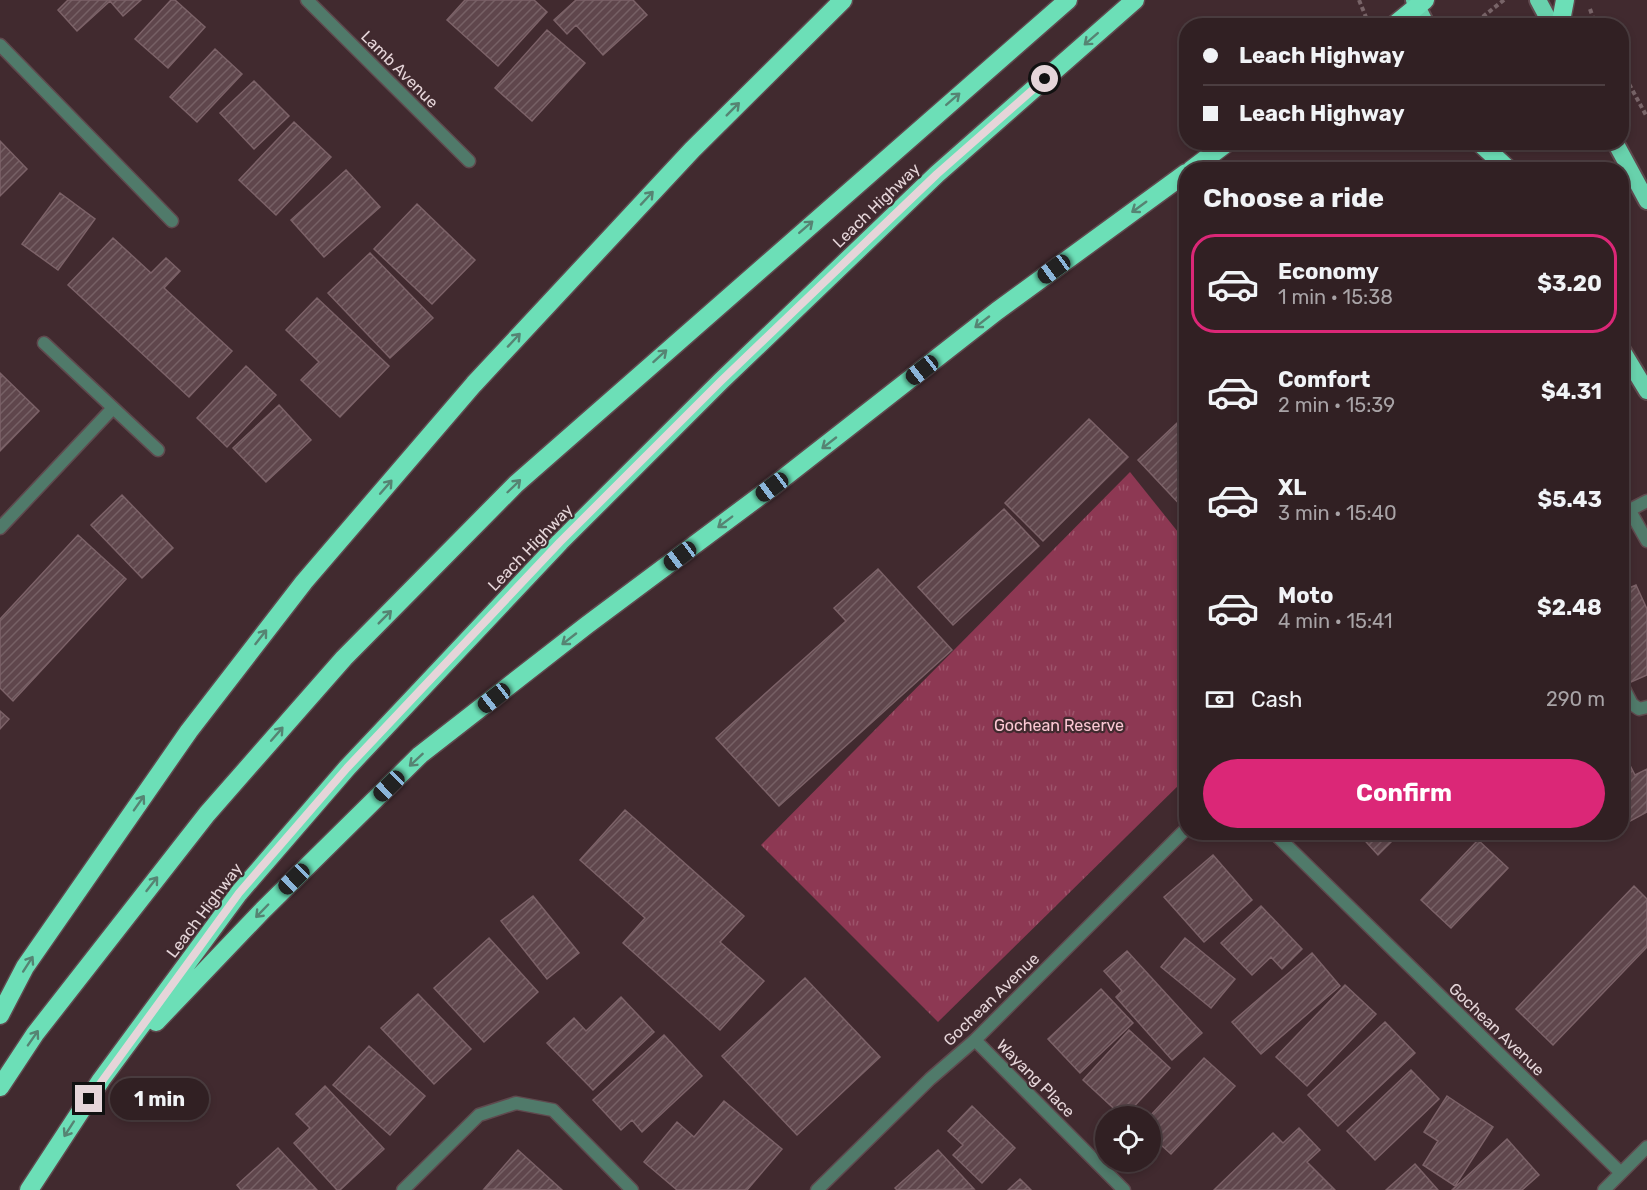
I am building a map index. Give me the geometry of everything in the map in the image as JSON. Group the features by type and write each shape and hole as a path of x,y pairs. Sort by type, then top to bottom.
{"highway":[{"path":"0,1015 25,967 189,731 304,582 474,384 692,150 843,0"},
{"name":"Leach Highway","path":"0,1087 35,1034 207,813 352,650 516,484 1068,0"},
{"name":"Leach Highway","path":"29,1190 101,1080 247,884 347,768 560,542 721,381 937,174 1135,0"},
{"path":"1538,0 1548,18"},
{"path":"1562,18 1565,0"},
{"path":"1401,18 1418,2 1424,18"},
{"path":"1202,162 1217,150"},
{"path":"1488,150 1500,162"},
{"path":"1629,168 1647,201"},
{"path":"101,1080 263,910 420,755 587,625 772,487 997,311 1179,178"},
{"path":"1629,361 1647,391"}],"street":[{"name":"Lamb Avenue","path":"307,0 469,160"},
{"path":"0,45 172,221"},
{"path":"44,344 158,450"},
{"path":"0,528 113,408"},
{"path":"1629,511 1647,501"},
{"path":"1629,517 1647,541"},
{"path":"1629,699 1639,709 1647,708"},
{"name":"Gochean Avenue","path":"817,1190 930,1079 975,1040 1179,836"},
{"name":"Gochean Avenue","path":"1282,840 1621,1173"},
{"name":"Wayang Place","path":"975,1040 1124,1190"},
{"path":"403,1190 479,1115 516,1103 553,1110 632,1190"},
{"path":"1605,1190 1647,1147"}],"path":[{"path":"1359,0 1366,18"},
{"path":"1481,18 1504,0"},
{"path":"1590,0 1593,18"},
{"path":"1629,84 1647,117"}],"green space":[{"name":"Gochean Reserve","path":"1130,472 1179,533 1179,785 938,1022 761,845"}],"building":[{"path":"68,0 141,0 123,16 110,1 77,31 58,10"},
{"path":"171,0 175,0 205,27 168,68 135,39"},
{"path":"465,0 534,0 547,12 498,66 447,20"},
{"path":"576,0 633,0 647,15 603,55 576,25 567,34 554,20"},
{"path":"547,30 585,63 532,121 495,88"},
{"path":"215,49 242,74 197,122 170,97"},
{"path":"254,81 289,116 254,149 220,113"},
{"path":"294,122 331,157 276,215 239,180"},
{"path":"0,141 27,169 0,196"},
{"path":"346,170 380,207 324,257 291,220"},
{"path":"60,193 95,219 58,270 22,244"},
{"path":"417,204 475,260 432,304 374,249"},
{"path":"113,238 151,273 166,258 180,271 164,288 232,351 189,397 68,285"},
{"path":"370,253 433,318 390,358 328,293"},
{"path":"317,298 389,366 340,417 301,380 319,362 286,330"},
{"path":"246,366 276,395 227,447 197,418"},
{"path":"0,373 39,411 0,451"},
{"path":"279,405 311,440 266,482 233,448"},
{"path":"1089,419 1128,457 1043,541 1005,503"},
{"path":"1177,423 1179,425 1179,504 1138,460"},
{"path":"122,495 173,548 142,578 91,525"},
{"path":"1004,509 1039,546 953,625 918,587"},
{"path":"78,535 126,579 13,701 0,688 0,619"},
{"path":"878,569 952,650 779,806 716,738 846,621 834,608"},
{"path":"1636,585 1647,609 1647,675 1631,682 1629,677 1629,588"},
{"path":"0,711 9,719 0,729"},
{"path":"1629,763 1635,775 1647,769 1647,812 1629,822"},
{"path":"625,810 744,916 720,942 764,981 720,1030 623,943 645,918 580,860"},
{"path":"1364,840 1393,840 1378,855"},
{"path":"1478,840 1508,868 1451,928 1421,900"},
{"path":"1213,855 1252,900 1204,942 1164,897"},
{"path":"1634,886 1647,899 1647,947 1553,1045 1516,1009"},
{"path":"533,896 579,953 547,979 501,921"},
{"path":"1261,906 1302,949 1282,969 1271,957 1252,975 1221,943"},
{"path":"489,938 538,992 484,1042 434,988"},
{"path":"1185,938 1235,979 1211,1008 1161,967"},
{"path":"1127,951 1202,1033 1172,1060 1116,997 1122,991 1104,971"},
{"path":"1312,953 1340,986 1261,1054 1232,1022"},
{"path":"805,978 880,1057 797,1135 722,1056"},
{"path":"1345,985 1376,1014 1307,1086 1276,1057"},
{"path":"1101,989 1133,1023 1080,1073 1048,1039"},
{"path":"418,994 471,1049 434,1084 381,1028"},
{"path":"621,997 654,1032 593,1090 547,1043 574,1018 586,1031"},
{"path":"1385,1022 1415,1053 1338,1126 1308,1095"},
{"path":"1129,1030 1170,1068 1134,1106 1111,1106 1083,1080"},
{"path":"664,1035 702,1076 642,1132 632,1120 621,1130 593,1100"},
{"path":"369,1046 425,1096 390,1135 333,1085"},
{"path":"1204,1058 1235,1086 1171,1154 1161,1145 1159,1106"},
{"path":"1411,1070 1439,1099 1375,1160 1347,1131"},
{"path":"325,1086 384,1149 340,1190 337,1190 294,1143 310,1128 296,1114"},
{"path":"1447,1096 1493,1127 1455,1186 1423,1165 1438,1141 1424,1132"},
{"path":"724,1101 782,1149 747,1190 677,1190 644,1162 677,1122 694,1137"},
{"path":"972,1106 1015,1148 982,1183 953,1155 963,1145 948,1131"},
{"path":"1299,1128 1320,1150 1307,1162 1335,1190 1214,1190 1273,1133 1283,1143"},
{"path":"1507,1139 1539,1175 1522,1190 1452,1190"},
{"path":"278,1148 317,1190 241,1190 237,1185"},
{"path":"518,1150 562,1190 484,1189"},
{"path":"938,1150 974,1189 897,1190 895,1188"},
{"path":"1415,1164 1438,1190 1386,1190"},
{"path":"1020,1179 1031,1190 1008,1190"}],"route":[{"path":"89,1099 239,893 347,768 560,542 721,381 937,174 1045,79"}]}
